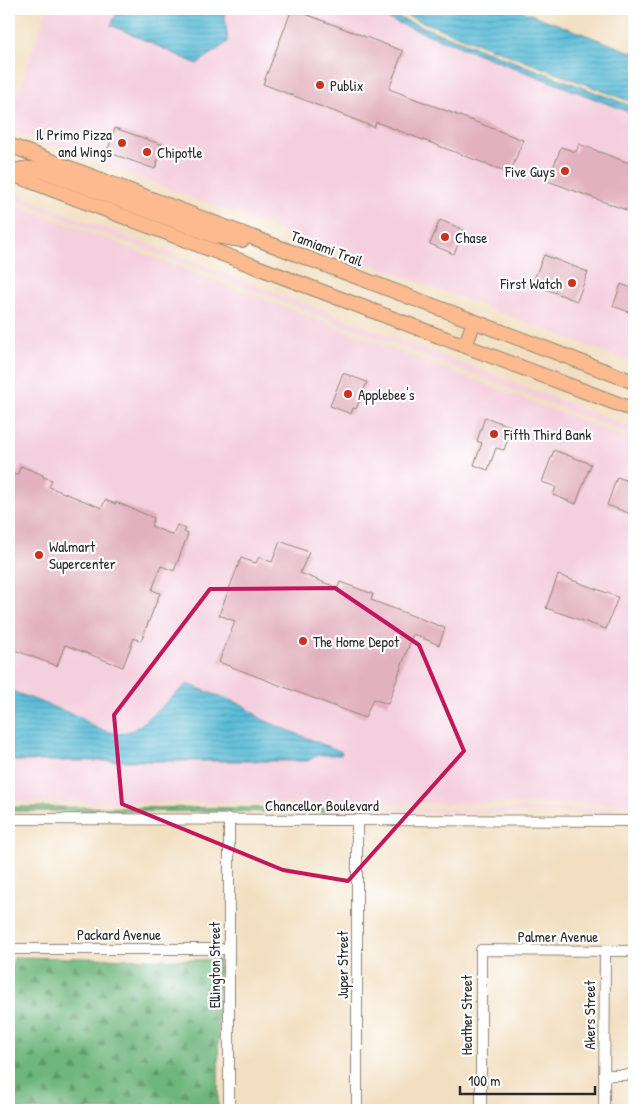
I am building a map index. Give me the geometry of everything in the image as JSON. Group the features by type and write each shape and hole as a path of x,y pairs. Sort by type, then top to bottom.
{"main road":[{"name":"Tamiami Trail","path":"9,145 634,382"},
{"path":"9,155 24,151"},
{"path":"9,173 18,168 43,171 215,236 272,245"},
{"path":"9,173 634,410"},
{"path":"465,346 474,322"}],"street":[{"name":"Chancellor Boulevard","path":"9,819 634,821"},
{"name":"Ellington Street","path":"229,1110 230,820"},
{"name":"Juper Street","path":"357,820 357,1110"},
{"name":"Packard Avenue","path":"9,949 229,950"},
{"name":"Palmer Avenue","path":"481,950 634,951"},
{"name":"Heather Street","path":"481,950 481,1110"},
{"name":"Akers Street","path":"604,951 604,1110"},
{"path":"604,1075 634,1075"}],"highlighted area":[{"path":"335,588 419,645 464,751 348,881 283,870 122,804 114,715 210,589"}],"shaded area":[{"path":"47,9 119,9 111,25 228,42 224,9 362,9 634,114 634,363 9,129 9,119"},
{"path":"9,192 634,428 634,436 9,197"},
{"path":"9,202 634,441 634,804 9,802"},
{"path":"329,808 634,809 634,814 330,812"}],"green space":[{"path":"9,807 329,808 330,812 9,811"},
{"path":"14,957 219,960 218,1110 9,1110 9,981"}],"water":[{"path":"119,9 224,9 228,42 197,64 111,25"},
{"path":"362,9 376,9 634,107 634,114"},
{"path":"389,9 517,9 634,53 634,103"},
{"path":"187,684 243,705 263,720 342,752 341,755 318,755 308,761 9,761 9,690 80,717 98,729 119,734 133,730 144,722"}],"building":[{"path":"292,9 403,51 389,89 523,140 510,173 376,122 374,127 263,84"},
{"path":"115,128 163,145 155,169 107,152"},
{"path":"579,144 634,165 634,213 548,181 561,147 576,152"},
{"path":"440,220 464,230 454,254 430,244"},
{"path":"544,255 588,272 577,301 532,284"},
{"path":"621,284 634,289 634,314 613,306"},
{"name":"Applebee's","path":"343,373 367,382 356,409 353,408 351,414 330,406"},
{"name":"Fifth Third Bank","path":"485,417 512,427 504,450 496,448 488,470 474,465 482,443 477,441"},
{"path":"554,450 591,464 576,504 553,495 556,487 542,482"},
{"path":"21,466 52,480 49,487 102,508 105,500 116,504 116,502 154,518 151,526 173,535 177,525 186,529 184,532 188,534 174,571 161,566 152,590 160,593 141,641 134,638 123,667 65,645 57,666 9,648 9,485 13,474 17,475"},
{"path":"617,477 634,483 634,515 607,505"},
{"name":"The Home Depot","path":"280,541 309,552 300,573 338,588 340,582 373,594 371,600 445,628 439,645 413,634 388,704 373,699 365,718 219,662 235,621 219,615 241,558 256,563 259,557 272,562"},
{"path":"558,575 618,597 606,629 546,608"}],"place":[{"name":"Publix","path":"320,85"},
{"name":"Il Primo Pizza and Wings","path":"122,143"},
{"name":"Chipotle","path":"147,152"},
{"name":"Five Guys","path":"565,171"},
{"name":"Chase","path":"445,237"},
{"name":"First Watch","path":"572,283"},
{"name":"Applebee's","path":"348,394"},
{"name":"Fifth Third Bank","path":"494,434"},
{"name":"Walmart Supercenter","path":"39,555"},
{"name":"The Home Depot","path":"303,641"}]}
